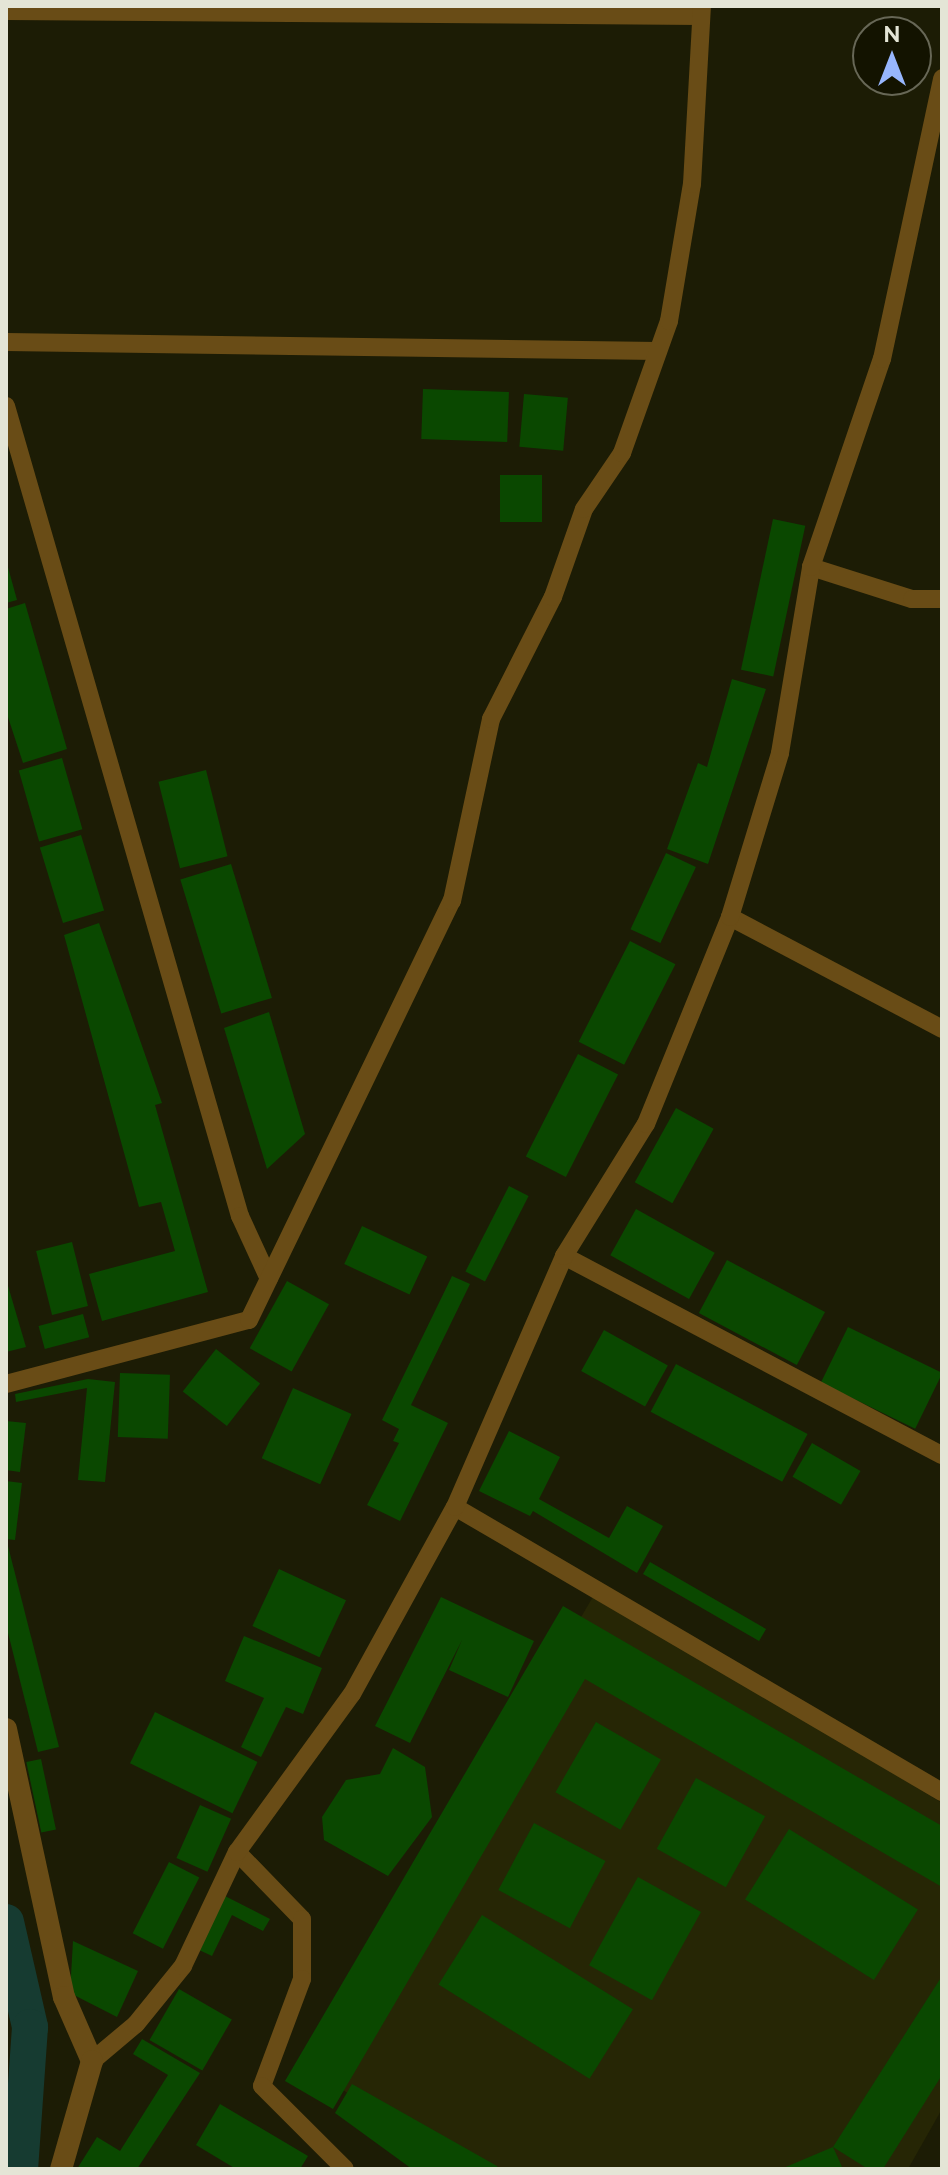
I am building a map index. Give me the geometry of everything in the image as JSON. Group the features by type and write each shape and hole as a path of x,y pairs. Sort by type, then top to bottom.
{"street":[{"path":"6,1729 64,1997 92,2061 61,2169"}],"lane":[{"path":"6,11 701,11 692,184 658,351 622,453 584,509 553,597 491,719 452,901 249,1320 6,1384"},
{"path":"92,2061 136,2024 183,1966 237,1852 352,1694 455,1507 564,1256 646,1124 730,917 780,753 811,567 882,359 942,78"},
{"path":"6,342 658,351"},
{"path":"6,406 240,1216 269,1279"},
{"path":"811,567 912,599 942,599"},
{"path":"730,917 942,1029"},
{"path":"564,1256 942,1455"},
{"path":"455,1507 942,1792"},
{"path":"237,1852 302,1919 302,1979 262,2086 345,2169"}],"shaded area":[{"path":"597,1590 942,1803 942,2109 908,2169 467,2169 313,2071"}],"building":[{"path":"423,389 509,392 507,442 421,439"},
{"path":"524,394 568,398 563,451 519,447"},
{"path":"500,475 542,475 542,522 500,522"},
{"path":"773,519 805,526 773,676 741,670"},
{"path":"6,560 17,600 6,603"},
{"path":"25,603 67,749 23,763 6,711 6,609"},
{"path":"732,679 766,689 708,864 667,849 698,763 707,767"},
{"path":"62,758 82,829 39,842 19,770"},
{"path":"206,770 228,856 180,868 158,782"},
{"path":"81,835 104,911 63,923 40,848"},
{"path":"666,853 696,867 660,943 631,929"},
{"path":"231,864 272,998 221,1013 180,879"},
{"path":"99,923 162,1103 155,1105 208,1292 102,1321 89,1274 175,1251 161,1202 139,1207 64,935"},
{"path":"630,941 675,964 624,1065 579,1042"},
{"path":"269,1012 305,1134 267,1169 224,1028"},
{"path":"578,1054 618,1074 566,1177 526,1156"},
{"path":"676,1108 714,1129 672,1203 635,1182"},
{"path":"509,1186 529,1196 485,1282 465,1272"},
{"path":"636,1209 715,1253 689,1299 610,1255"},
{"path":"362,1226 427,1256 410,1294 344,1264"},
{"path":"72,1242 88,1306 52,1315 36,1251"},
{"path":"727,1260 825,1312 797,1365 699,1313"},
{"path":"452,1276 470,1284 411,1405 448,1423 400,1521 367,1505 399,1443 393,1441 399,1429 382,1420"},
{"path":"6,1279 26,1347 6,1352"},
{"path":"287,1281 329,1304 292,1372 250,1348"},
{"path":"83,1314 89,1337 45,1349 39,1326"},
{"path":"848,1327 942,1373 915,1429 821,1383"},
{"path":"604,1330 668,1365 645,1406 581,1371"},
{"path":"216,1349 260,1383 227,1426 183,1392"},
{"path":"676,1364 808,1434 782,1482 651,1412"},
{"path":"120,1373 170,1375 168,1439 118,1437"},
{"path":"88,1379 115,1382 105,1482 78,1480 87,1388 16,1402 15,1394"},
{"path":"293,1388 351,1414 320,1484 262,1458"},
{"path":"6,1421 26,1423 20,1472 6,1470"},
{"path":"509,1431 560,1457 539,1499 609,1538 627,1506 663,1526 637,1573 533,1511 530,1516 479,1491"},
{"path":"812,1443 860,1471 841,1505 792,1477"},
{"path":"6,1481 22,1483 15,1540 6,1539"},
{"path":"7,1542 59,1747 38,1752 6,1625"},
{"path":"650,1562 766,1629 759,1641 643,1574"},
{"path":"279,1569 346,1600 319,1657 252,1626"},
{"path":"441,1597 534,1641 508,1697 449,1670 462,1640 410,1743 375,1726"},
{"path":"563,1606 942,1826 942,1887 585,1679 333,2109 285,2081"},
{"path":"244,1636 322,1668 303,1714 286,1707 261,1757 241,1747 264,1698 225,1681"},
{"path":"155,1712 257,1762 232,1813 130,1763"},
{"path":"596,1722 661,1760 620,1830 556,1792"},
{"path":"393,1748 425,1767 432,1817 388,1876 324,1840 322,1817 346,1780 380,1774"},
{"path":"41,1759 56,1829 41,1833 26,1762"},
{"path":"696,1778 765,1816 726,1887 657,1849"},
{"path":"200,1805 231,1819 207,1872 176,1858"},
{"path":"534,1823 606,1861 570,1928 498,1890"},
{"path":"789,1829 918,1910 874,1980 745,1899"},
{"path":"169,1862 199,1877 163,1949 133,1933"},
{"path":"638,1877 701,1912 652,2000 589,1965"},
{"path":"223,1895 270,1919 263,1931 232,1915 212,1956 197,1949"},
{"path":"482,1915 633,2009 589,2079 439,1985"},
{"path":"73,1941 138,1971 117,2017 70,1993"},
{"path":"942,1976 942,2075 883,2169 868,2169 833,2147"},
{"path":"179,1989 232,2020 202,2071 150,2040"},
{"path":"142,2039 200,2073 137,2169 77,2169 97,2137 120,2151 168,2075 133,2054"},
{"path":"352,2084 498,2169 412,2169 335,2113"},
{"path":"220,2104 308,2156 300,2169 236,2169 196,2145"},
{"path":"833,2147 843,2169 781,2169"}],"waterway":[{"path":"6,1922 30,2027 20,2169"}]}
